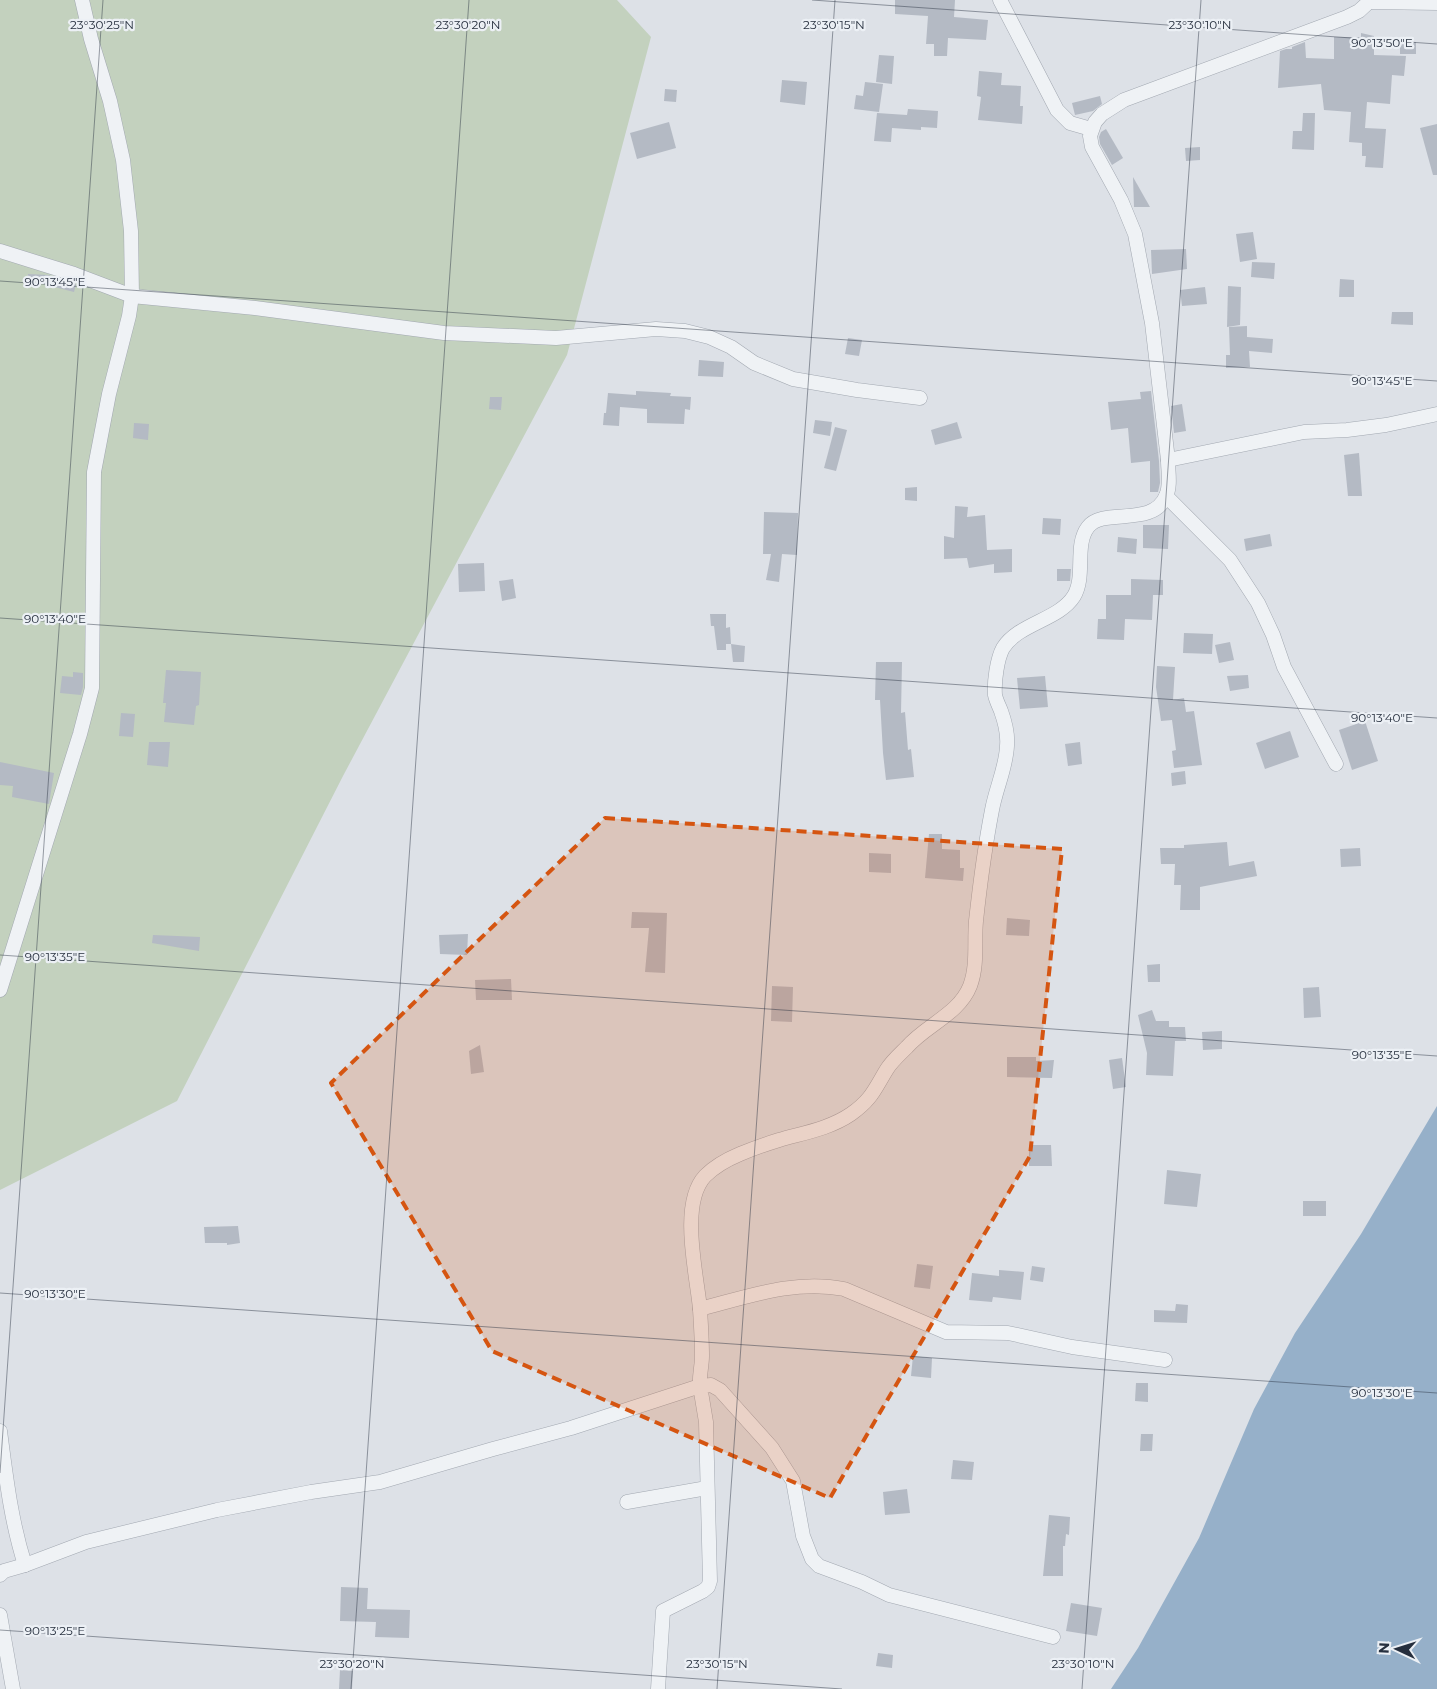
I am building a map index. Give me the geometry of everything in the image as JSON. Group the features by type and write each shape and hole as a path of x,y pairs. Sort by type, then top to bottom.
{"street":[{"path":"0,990 80,734 92,688 94,472 109,394 129,316 132,296 132,231 123,160 110,101 91,39 82,0"},
{"path":"1000,0 1057,110 1070,123 1091,129"},
{"path":"658,1689 664,1612 703,1591 708,1587 710,1581 706,1422 700,1386 702,1360 700,1309 690,1243 695,1193 703,1178 737,1155 826,1127 849,1115 871,1098 888,1066 912,1040 958,1004 970,986 974,964 976,923 993,806 1001,780 1007,746 1004,720 996,695 997,666 1004,647 1022,630 1064,607 1075,595 1080,575 1082,541 1088,526 1102,518 1138,515 1147,512 1156,508 1166,496 1169,479 1168,460 1152,323 1135,234 1121,200 1092,147 1090,136 1094,122 1102,114 1124,100 1347,17 1359,11 1370,1 1437,3"},
{"path":"0,251 74,274 132,296 255,308 453,334 556,338 656,329 685,331 709,337 754,363 793,379 920,398"},
{"path":"1168,460 1304,432 1347,430 1386,425 1437,414"},
{"path":"1166,496 1230,560 1258,603 1273,635 1284,667 1336,764"},
{"path":"700,1309 782,1288 826,1285 844,1289 946,1332 1008,1333 1072,1347 1165,1360"},
{"path":"0,1575 4,1571 86,1542 217,1510 312,1492 380,1482 572,1428 700,1386 711,1386 720,1390 772,1448 793,1481 803,1536 812,1559 819,1566 862,1582 889,1595 1053,1637"},
{"path":"0,1431 8,1497 15,1534 25,1565"},
{"path":"627,1502 707,1488"},
{"path":"0,1615 12,1689"}],"highlighted area":[{"path":"605,818 1062,849 1030,1156 830,1498 492,1351 331,1083"}],"green space":[{"path":"0,0 617,0 651,37 567,355 343,776 177,1101 0,1190"}],"water":[{"path":"1437,1106 1437,1689 1111,1689 1138,1648 1199,1538 1254,1409 1295,1333 1361,1234"}],"building":[{"path":"895,0 955,0 954,17 988,20 986,40 948,38 947,56 934,56 934,44 926,44 928,16 895,14"},
{"path":"1361,33 1374,36 1374,55 1406,56 1404,76 1392,75 1390,104 1367,102 1365,128 1386,129 1383,168 1365,167 1366,156 1362,156 1362,143 1349,142 1351,112 1324,110 1321,84 1278,88 1280,51 1292,49 1292,47 1305,42 1306,58 1334,59 1334,37 1361,37"},
{"path":"1400,42 1416,42 1416,54 1400,54"},
{"path":"879,55 894,56 892,84 876,82"},
{"path":"979,71 1002,73 1001,85 1021,86 1020,106 1023,106 1022,124 978,120 981,97 977,96"},
{"path":"782,80 807,82 805,105 780,102"},
{"path":"865,82 883,84 879,112 854,109 856,95 863,96"},
{"path":"665,89 677,90 676,102 664,101"},
{"path":"1100,96 1102,104 1093,111 1075,115 1072,103"},
{"path":"908,109 938,111 937,128 921,127 921,130 892,128 891,142 874,141 877,113 907,115"},
{"path":"1303,113 1315,113 1314,150 1292,149 1293,131 1302,131"},
{"path":"669,122 676,148 637,159 630,133"},
{"path":"1437,124 1437,175 1433,175 1420,128"},
{"path":"1106,129 1123,158 1112,165 1100,144 1099,137 1101,132"},
{"path":"1200,147 1200,160 1186,161 1185,148"},
{"path":"1133,177 1150,207 1134,207"},
{"path":"1253,232 1257,259 1240,262 1236,234"},
{"path":"1186,249 1187,269 1152,274 1151,250"},
{"path":"1252,262 1275,263 1274,279 1251,277"},
{"path":"28,274 48,275 76,284 74,292 27,280"},
{"path":"1340,279 1354,280 1354,297 1339,297"},
{"path":"1228,286 1241,287 1240,325 1227,327"},
{"path":"1205,287 1207,304 1182,306 1180,290"},
{"path":"1392,312 1413,312 1413,325 1391,324"},
{"path":"1247,326 1247,337 1273,339 1272,353 1249,351 1250,367 1226,368 1226,355 1230,355 1229,327"},
{"path":"848,338 862,340 859,356 845,354"},
{"path":"699,360 724,362 723,377 698,376"},
{"path":"636,391 671,393 670,396 691,397 690,410 685,409 684,424 647,423 647,409 620,407 619,426 603,425 608,393 636,395"},
{"path":"1151,391 1159,461 1160,483 1158,492 1150,492 1150,461 1131,463 1128,428 1111,430 1108,402 1141,399 1140,392"},
{"path":"490,397 502,397 501,410 489,409"},
{"path":"1182,404 1186,431 1174,433 1171,406"},
{"path":"815,420 832,422 830,436 813,433"},
{"path":"957,422 962,438 935,445 931,430"},
{"path":"134,423 149,424 148,440 133,438"},
{"path":"835,427 847,430 836,471 824,468"},
{"path":"1359,453 1362,496 1348,496 1344,455"},
{"path":"917,487 917,501 905,500 905,488"},
{"path":"955,506 968,507 967,517 985,515 987,550 1012,549 1012,572 994,573 994,564 969,568 967,558 944,559 944,536 954,538"},
{"path":"764,512 798,513 797,555 782,554 779,582 766,580 771,554 763,554"},
{"path":"1043,518 1061,519 1060,535 1042,534"},
{"path":"1143,525 1169,525 1168,549 1143,548"},
{"path":"1270,534 1272,546 1246,551 1244,539"},
{"path":"1118,537 1137,539 1136,554 1117,552"},
{"path":"484,563 485,591 459,592 458,564"},
{"path":"1057,569 1071,569 1070,581 1057,581"},
{"path":"513,579 516,598 502,601 499,581"},
{"path":"1131,579 1163,580 1163,595 1153,595 1152,620 1125,619 1124,640 1097,639 1098,619 1106,619 1106,595 1131,595"},
{"path":"710,614 726,614 726,628 730,627 731,644 726,644 726,650 717,650 714,626 711,626"},
{"path":"1184,633 1213,634 1212,654 1183,653"},
{"path":"1230,642 1234,660 1219,663 1215,645"},
{"path":"731,644 745,646 744,662 733,662"},
{"path":"876,662 902,662 901,713 905,712 908,750 911,749 914,777 886,780 880,700 875,700"},
{"path":"1157,666 1175,667 1173,700 1184,698 1186,712 1194,711 1202,765 1174,768 1172,751 1176,750 1172,720 1161,721 1156,687"},
{"path":"166,670 201,672 199,705 196,706 194,725 164,722 166,703 163,703"},
{"path":"73,672 83,673 81,695 60,693 62,676 73,677"},
{"path":"1248,675 1249,688 1230,691 1227,676"},
{"path":"1045,676 1048,707 1020,709 1017,678"},
{"path":"121,713 135,714 133,737 119,736"},
{"path":"1365,721 1378,761 1352,770 1339,730"},
{"path":"1290,731 1299,757 1265,769 1256,743"},
{"path":"149,742 170,742 168,767 147,765"},
{"path":"1080,742 1082,764 1068,766 1065,744"},
{"path":"0,762 54,773 49,804 12,797 13,786 0,785"},
{"path":"1185,771 1186,784 1172,786 1171,773"},
{"path":"929,834 942,834 942,849 960,850 960,868 964,868 963,881 925,878"},
{"path":"1227,842 1229,866 1254,861 1257,876 1200,887 1200,910 1180,910 1181,885 1174,885 1175,864 1161,864 1160,848 1184,848 1184,845"},
{"path":"1360,848 1361,866 1341,867 1340,849"},
{"path":"869,853 891,854 891,873 869,872"},
{"path":"632,912 667,913 665,973 645,972 649,928 631,928"},
{"path":"1007,918 1030,920 1029,936 1006,935"},
{"path":"468,934 467,955 440,954 439,935"},
{"path":"153,935 200,937 199,951 152,943"},
{"path":"1160,964 1160,982 1148,982 1147,965"},
{"path":"511,979 512,1000 476,1000 475,980"},
{"path":"772,986 793,987 792,1022 771,1021"},
{"path":"1319,987 1321,1017 1304,1018 1303,988"},
{"path":"1152,1010 1156,1021 1169,1021 1169,1027 1185,1027 1186,1041 1175,1041 1173,1076 1146,1075 1147,1053 1138,1015"},
{"path":"1222,1031 1222,1049 1203,1050 1202,1032"},
{"path":"480,1045 484,1072 471,1074 469,1051"},
{"path":"1007,1057 1036,1057 1036,1061 1054,1060 1052,1078 1007,1077"},
{"path":"1122,1058 1126,1087 1113,1089 1109,1060"},
{"path":"1029,1145 1051,1145 1052,1166 1029,1166"},
{"path":"1167,1170 1201,1174 1197,1207 1164,1204"},
{"path":"1303,1201 1326,1201 1326,1216 1303,1216"},
{"path":"238,1226 240,1243 227,1245 227,1243 205,1243 204,1227"},
{"path":"917,1264 933,1266 930,1289 914,1287"},
{"path":"1032,1266 1045,1268 1043,1282 1030,1280"},
{"path":"999,1270 1024,1272 1021,1300 993,1297 992,1302 969,1300 972,1273 999,1276"},
{"path":"1176,1304 1188,1305 1187,1323 1154,1322 1154,1310 1175,1311"},
{"path":"913,1356 932,1358 931,1378 911,1376"},
{"path":"1136,1383 1148,1383 1148,1402 1135,1401"},
{"path":"1141,1434 1153,1434 1152,1451 1140,1451"},
{"path":"953,1460 974,1462 972,1480 951,1479"},
{"path":"907,1489 910,1513 885,1515 883,1492"},
{"path":"1049,1515 1070,1517 1069,1535 1066,1534 1065,1546 1063,1546 1063,1576 1043,1576"},
{"path":"341,1587 368,1588 367,1609 410,1610 409,1638 375,1637 376,1622 340,1621"},
{"path":"1071,1603 1102,1608 1097,1636 1066,1631"},
{"path":"878,1653 893,1655 892,1668 876,1666"},
{"path":"340,1670 353,1671 352,1689 339,1689"}]}
